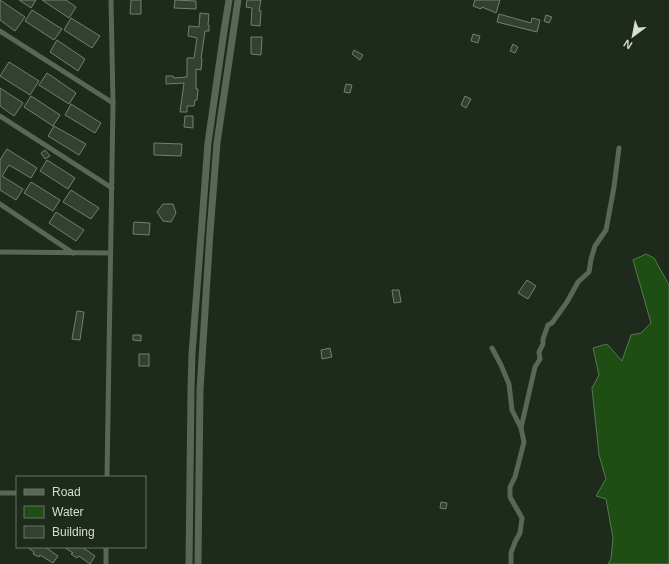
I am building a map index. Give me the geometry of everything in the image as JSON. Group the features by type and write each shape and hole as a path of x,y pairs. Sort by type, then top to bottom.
{"main road":[{"path":"189,564 192,354 208,143 229,0"},
{"path":"198,564 200,390 210,232 217,143 238,0"},
{"path":"201,232 210,232"},
{"path":"192,354 202,353"},
{"path":"189,505 199,504"}],"street":[{"path":"107,476 113,103 111,0"},
{"path":"0,31 113,103"},
{"path":"0,116 112,188"},
{"path":"521,428 534,367 540,359 539,352 548,325 552,324 578,282 589,272 595,246 606,230 619,148"},
{"path":"0,204 74,253"},
{"path":"0,252 110,253"},
{"path":"492,348 509,384 512,410 521,428 524,442 516,477 510,487 510,497 522,518 520,533 511,553 511,564"},
{"path":"0,493 16,493"},
{"path":"106,548 106,564"}],"water":[{"path":"646,254 654,258 669,285 669,564 608,564 611,559 613,538 606,499 596,496 606,479 599,455 592,388 599,375 593,348 607,344 622,361 631,335 641,333 651,323 633,260"}],"building":[{"path":"0,0 25,17 15,31 0,20"},
{"path":"19,0 36,0 31,8"},
{"path":"42,0 66,0 76,7 69,18"},
{"path":"131,0 141,0 141,14 130,14"},
{"path":"175,0 196,1 196,9 174,8"},
{"path":"247,0 261,0 259,11 261,11 260,26 251,25 252,8 246,7"},
{"path":"475,0 500,0 496,13 482,7 481,9 473,6"},
{"path":"32,10 62,29 54,40 25,21"},
{"path":"200,13 209,14 209,31 205,31 201,70 196,69 196,89 198,89 197,100 195,100 194,106 187,106 187,112 180,112 184,83 166,84 166,76 173,76 174,78 187,77 187,58 194,58 197,38 188,36 189,26 199,27"},
{"path":"499,14 531,23 532,18 540,20 537,32 497,22"},
{"path":"546,15 552,17 549,23 544,21"},
{"path":"71,18 100,36 92,48 64,30"},
{"path":"473,34 480,36 478,43 471,41"},
{"path":"251,37 262,37 261,55 251,54"},
{"path":"57,40 85,59 78,71 50,52"},
{"path":"513,44 518,47 515,53 510,51"},
{"path":"354,50 363,55 360,60 352,54"},
{"path":"9,62 39,81 30,95 0,76"},
{"path":"47,73 76,93 69,104 39,85"},
{"path":"346,84 352,85 350,93 344,92"},
{"path":"0,88 23,103 14,116 0,106"},
{"path":"31,96 60,115 53,126 24,107"},
{"path":"465,96 471,99 466,108 461,105"},
{"path":"71,104 101,123 95,133 65,115"},
{"path":"185,116 193,116 193,128 184,127"},
{"path":"54,126 86,144 79,155 48,136"},
{"path":"154,143 182,144 181,156 154,155"},
{"path":"7,149 37,168 31,178 9,165 2,176 23,189 16,200 0,190 0,160"},
{"path":"45,150 50,156 45,159 41,153"},
{"path":"47,160 75,178 68,189 40,171"},
{"path":"31,182 60,200 53,211 24,193"},
{"path":"71,190 99,208 91,219 63,202"},
{"path":"163,204 173,204 176,213 171,222 163,221 157,212"},
{"path":"56,212 84,230 76,241 49,223"},
{"path":"134,222 150,223 149,235 133,234"},
{"path":"527,280 536,286 528,299 518,293"},
{"path":"392,290 399,290 401,302 394,303"},
{"path":"77,311 84,312 80,340 72,339"},
{"path":"133,335 141,335 141,341 133,340"},
{"path":"330,348 332,357 322,359 321,350"},
{"path":"139,354 149,354 149,366 139,366"},
{"path":"441,502 447,503 446,509 440,508"},
{"path":"28,548 46,548 58,556 53,563 40,555 39,557 33,554 34,552"},
{"path":"66,548 83,548 95,556 90,564 79,556 77,558 71,554 73,553"}]}
